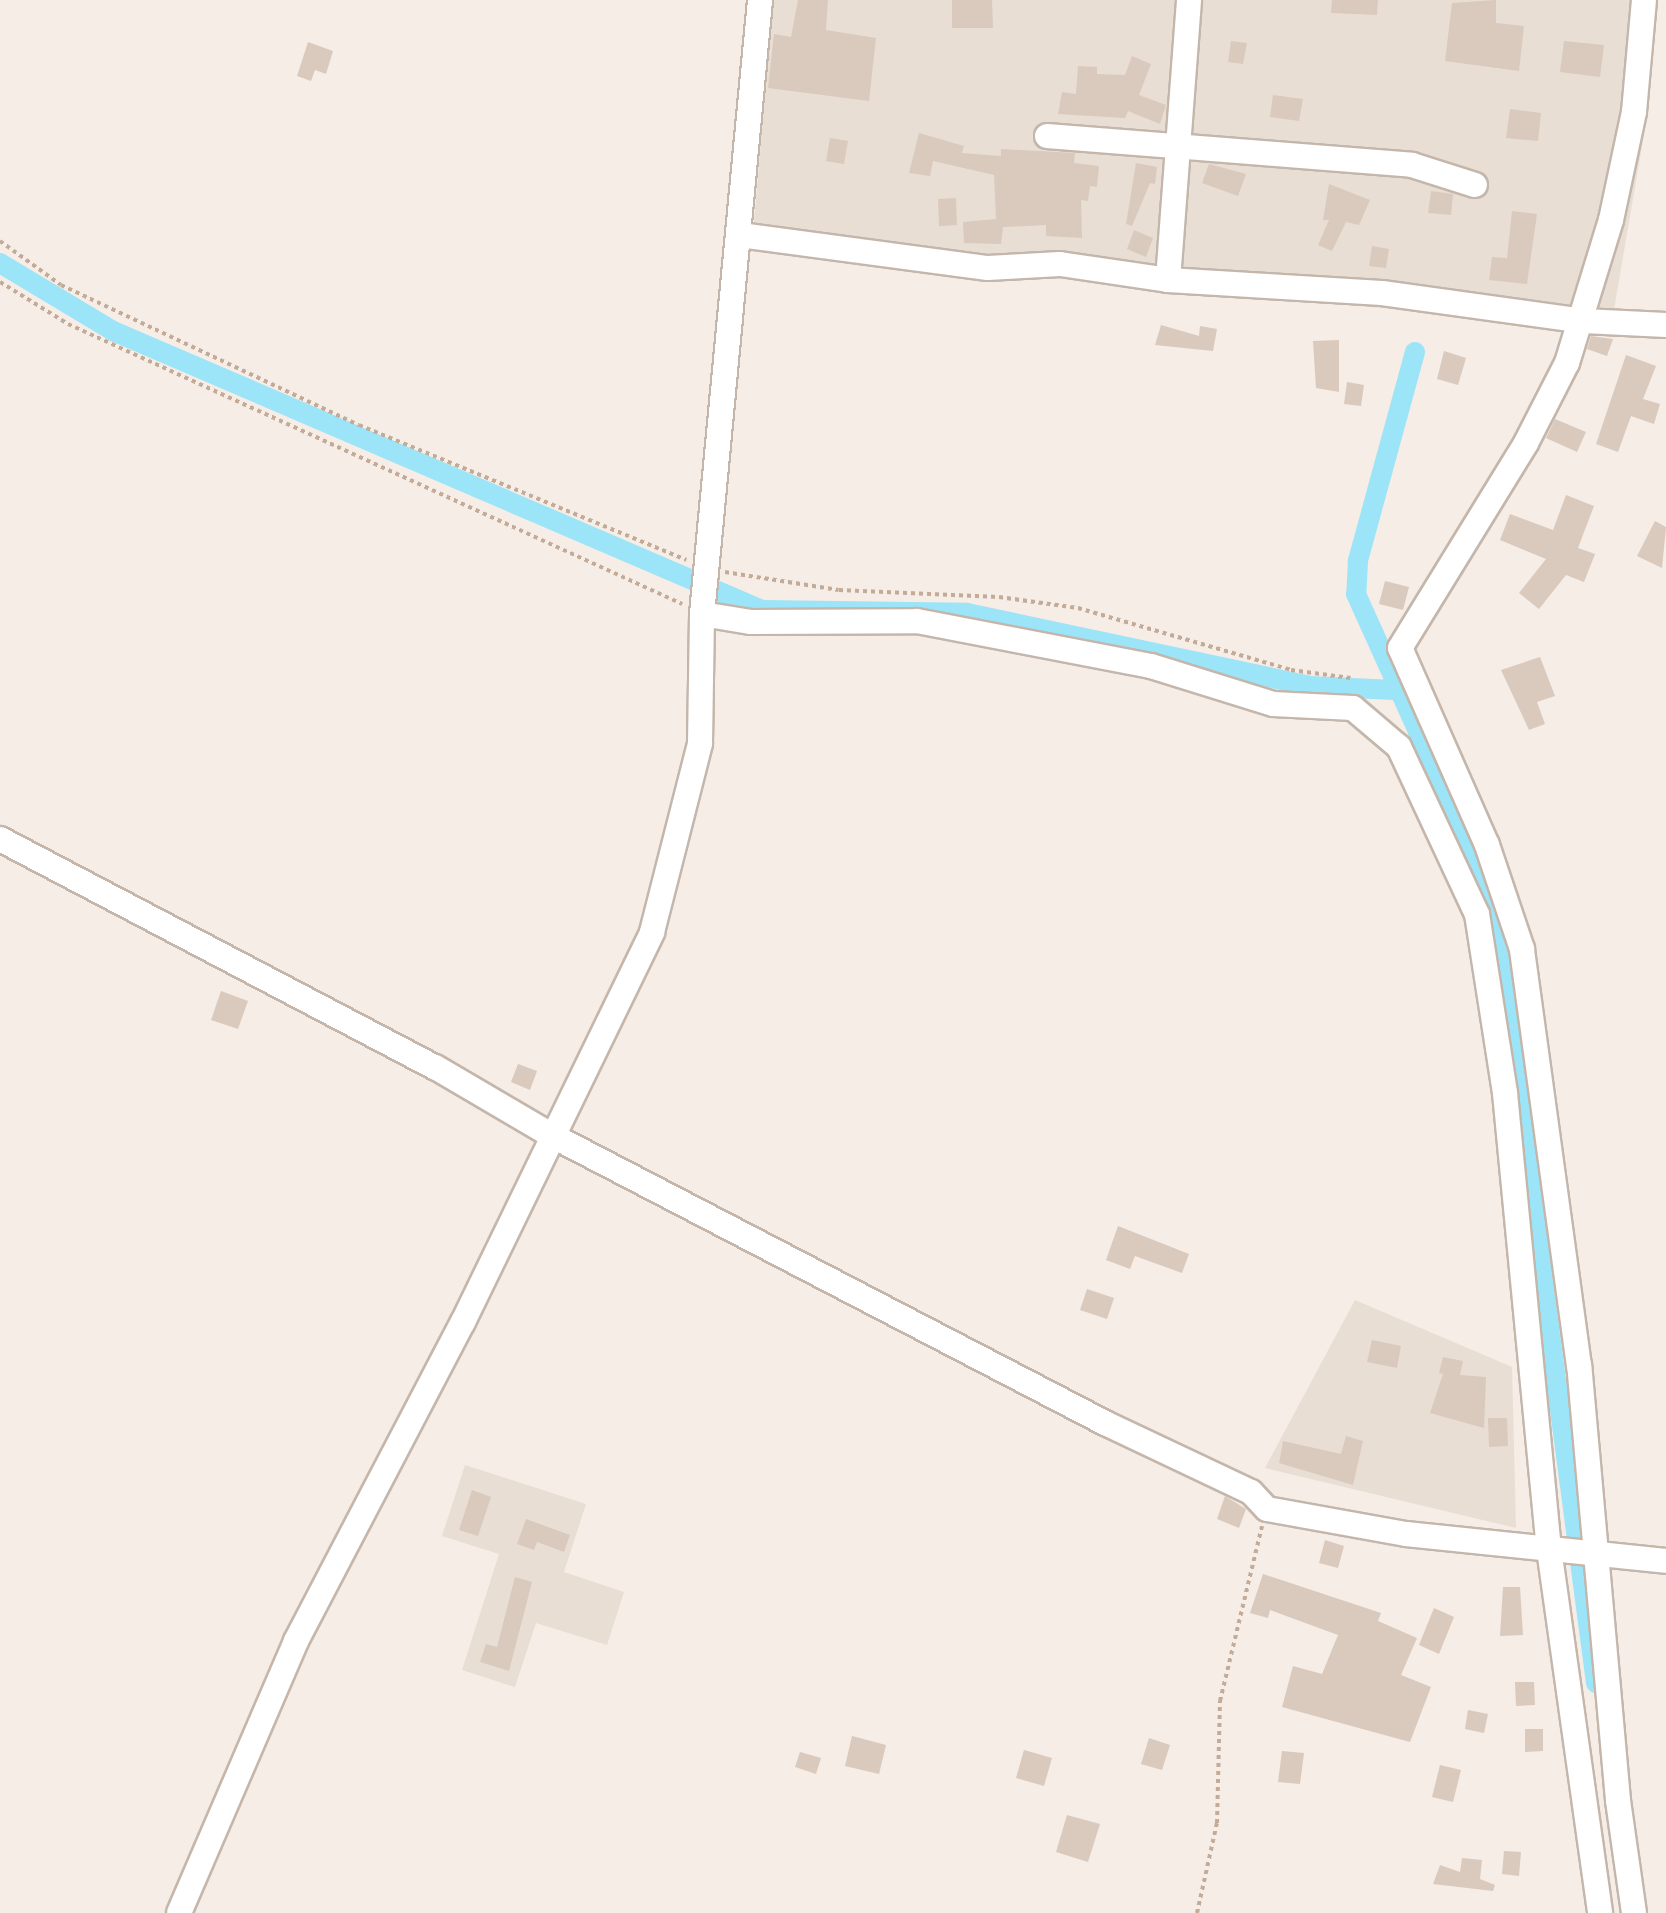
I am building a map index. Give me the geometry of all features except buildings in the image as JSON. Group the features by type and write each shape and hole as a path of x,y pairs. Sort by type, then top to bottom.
{"street":[{"path":"179,1913 296,1641 463,1322 652,932 700,743 702,614 709,569 760,0"},
{"path":"1168,280 1175,143 1189,0"},
{"path":"1634,1913 1618,1800 1572,1313 1522,949 1487,845 1400,648 1526,443 1583,321 1634,112 1644,0"},
{"path":"1047,136 1175,143 1412,165 1475,185"},
{"path":"740,235 988,268 1060,264 1168,280 1382,293 1583,321 1666,325"},
{"path":"702,614 751,622 917,621 1151,666 1273,704 1353,708 1399,747 1477,914 1505,1093 1553,1550 1600,1913"},
{"path":"3,836 435,1067 551,1135 1105,1423 1251,1492 1267,1509 1406,1534 1666,1561"}],"path":[{"path":"0,241 61,285 359,425 709,569 839,590 999,597 1078,608 1291,670 1350,678"},
{"path":"0,282 68,324 702,614"},
{"path":"1197,1913 1217,1823 1220,1701 1267,1509"}],"shaded area":[{"path":"773,0 1658,0 1646,123 1611,327 1180,291 752,246"},
{"path":"1355,1300 1512,1367 1516,1528 1265,1468"},
{"path":"465,1465 586,1504 564,1572 624,1592 607,1645 536,1623 515,1687 462,1670 499,1554 442,1536"}],"waterway":[{"path":"0,263 113,331 762,610 967,613 1309,686 1395,690"},
{"path":"1415,352 1358,561 1356,594 1492,895 1596,1683"}]}
